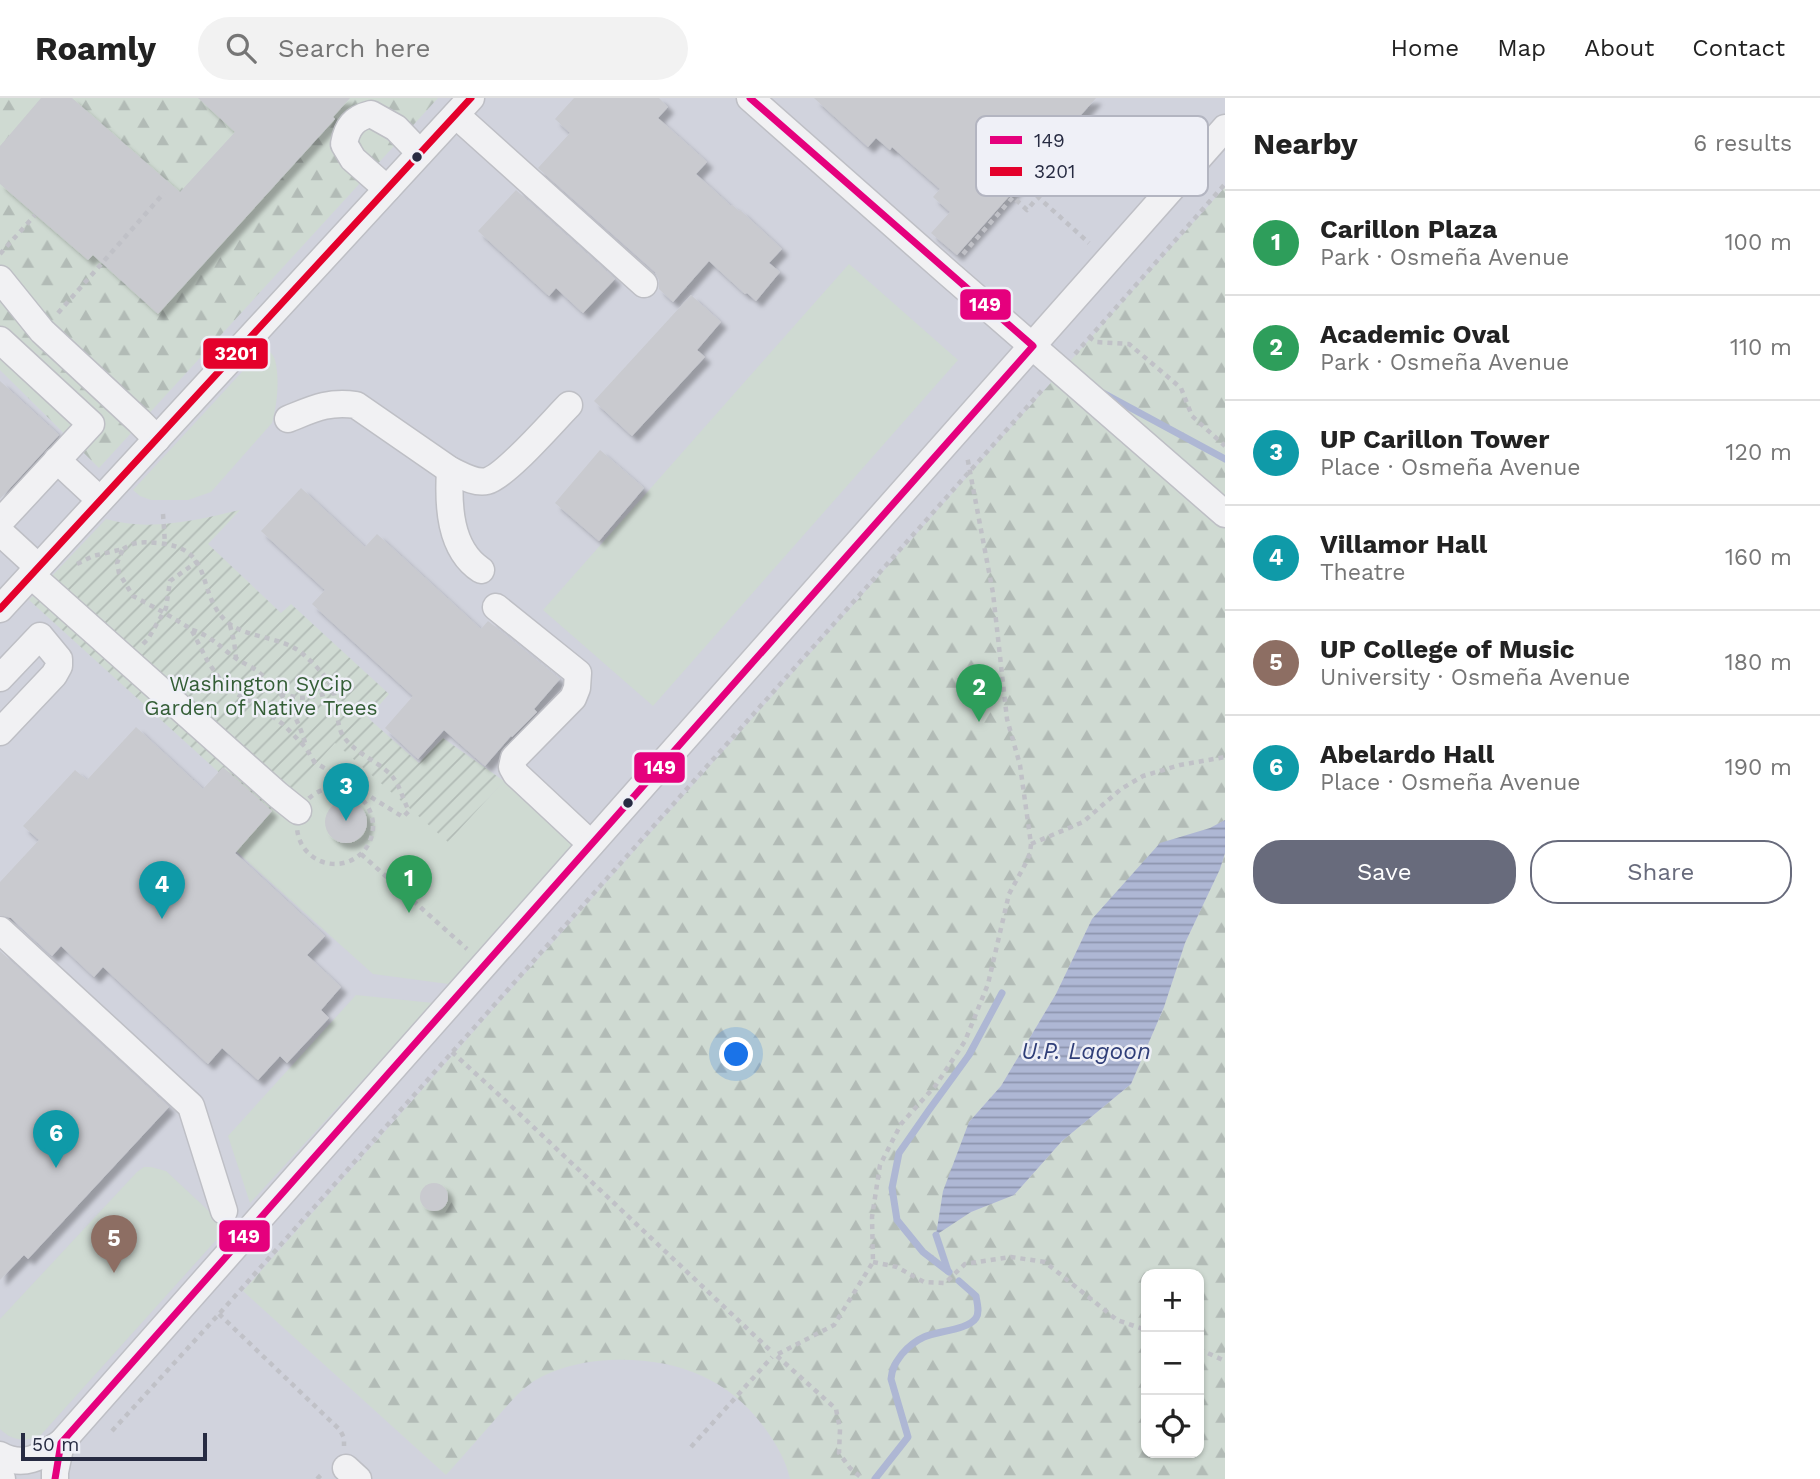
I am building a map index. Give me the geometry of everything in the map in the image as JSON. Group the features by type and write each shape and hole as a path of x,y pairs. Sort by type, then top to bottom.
{"street":[{"path":"750,98 1225,514"},
{"path":"0,609 38,576 100,500 464,106 644,284"},
{"path":"387,189 353,159 344,144 346,131 361,116 372,114 396,128 421,153"},
{"path":"1208,147 1225,128"},
{"path":"0,1455 15,1461 27,1461 43,1455 61,1443 1165,196"},
{"path":"0,279 42,331 157,439"},
{"path":"0,340 91,424 0,522"},
{"path":"288,419 340,402 356,405 450,470 467,479 486,482 505,471 569,405"},
{"path":"57,460 100,500"},
{"path":"450,470 448,497 454,530 467,558 481,570"},
{"path":"0,532 38,576 298,811"},
{"path":"496,607 578,673 573,698 514,758 512,767 516,774 591,844"},
{"path":"0,678 40,636 59,659 54,675 0,732"},
{"path":"0,930 191,1106 224,1211"},
{"path":"55,1479 61,1443"}],"path":[{"path":"113,1431 1225,184"},
{"path":"42,331 164,193"},
{"path":"947,272 1013,197 1027,210 1038,197 1108,260"},
{"path":"0,254 35,215"},
{"path":"1089,337 1096,342 1129,344 1181,388 1192,416 1225,446"},
{"path":"691,1447 775,1355 834,1325 873,1262 872,1216 880,1165 901,1124 936,1085 965,1041 988,984 1009,894 1030,853 1020,765 1007,719 993,593 962,426"},
{"path":"163,514 165,544"},
{"path":"38,576 93,556 123,549 132,542 165,544 188,552 198,561 220,616 238,629 284,642 301,652 326,677 333,691 341,732 351,745 392,776 399,786 408,811 403,817 313,761"},
{"path":"123,549 117,563 119,573 133,596 191,629 206,634 236,659 255,669 293,710 313,761 346,789"},
{"path":"128,660 148,639 166,608 170,581 198,561"},
{"path":"229,624 236,659"},
{"path":"191,629 226,688 259,706 284,725 306,748"},
{"path":"276,689 290,697 299,698 316,697 333,691"},
{"path":"1031,844 1083,822 1121,789 1143,776 1180,765 1225,757"},
{"path":"322,789 346,789 356,793 371,811 373,834 361,854 350,861 326,863 314,858 305,850 299,839 296,827 298,811 312,795 322,789"},
{"path":"361,854 484,965"},
{"path":"452,1052 836,1409 840,1429 839,1453 861,1478"},
{"path":"873,1262 897,1267 924,1282 945,1283 965,1264 1011,1257 1045,1262 1118,1321 1141,1329"},
{"path":"219,1314 340,1430 344,1443 343,1467 317,1479"},
{"path":"1204,1351 1225,1361"}],"shaded area":[{"path":"0,98 1225,98 1225,1479 0,1479"}],"green space":[{"path":"0,98 438,98 99,468 0,370"},
{"path":"1225,187 1225,820 1092,919 1056,994 1001,1086 969,1122 936,1234 971,1212 1014,1195 1062,1141 1131,1084 1164,1007 1185,943 1225,853 1225,1479 790,1479 783,1458 768,1433 749,1409 733,1395 696,1373 676,1366 633,1360 576,1365 535,1380 509,1403 446,1475 243,1291"},
{"path":"849,264 958,360 653,706 543,610"},
{"path":"265,347 274,358 277,375 272,423 211,492 188,500 151,500 133,490"},
{"name":"Washington SyCip Garden of Native Trees","path":"240,510 208,544 281,613 291,604 389,694 368,718 419,763 443,738 504,781 448,842 335,743 268,817 29,600 106,519 156,525"},
{"path":"335,742 448,841 504,781 575,845 448,984 373,974 236,851"},
{"path":"356,995 433,1003 250,1203 228,1136"},
{"path":"144,1167 166,1171 227,1228 39,1437 13,1438 0,1429 0,1319"}],"water":[{"name":"U.P. Lagoon","path":"1225,820 1225,853 1220,869 1185,943 1164,1007 1131,1084 1062,1141 1014,1195 971,1212 936,1235 943,1191 969,1122 1001,1086 1056,994 1092,919 1160,843 1210,828"}],"building":[{"path":"41,98 72,98 180,192 235,132 198,98 350,98 333,117 335,119 158,314 93,255 88,260 0,184 0,146"},
{"path":"574,98 659,98 668,107 658,118 707,162 696,174 782,249 769,263 780,272 756,301 709,261 673,302 659,289 655,272 538,168 570,133 555,119"},
{"path":"814,98 1096,98 1080,116 976,116 976,196 1009,196 957,255 931,233 950,212 933,197 940,189 892,147 890,150 876,138 868,147"},
{"path":"516,190 615,279 583,313 556,288 549,296 478,231"},
{"path":"691,295 721,322 697,350 705,357 632,436 594,401"},
{"path":"0,381 59,435 0,499"},
{"path":"600,450 644,488 599,541 555,503"},
{"path":"301,488 365,547 377,534 481,629 488,621 560,679 534,709 537,712 485,766 444,730 418,759 385,728 413,696 312,604 325,590 261,531"},
{"path":"136,727 203,789 223,767 272,811 235,853 325,936 307,955 341,987 321,1010 329,1018 287,1063 280,1056 258,1080 222,1048 208,1064 103,967 94,977 61,946 52,956 11,918 0,915 0,882 39,840 23,826 75,770 87,780"},
{"path":"346,801 361,807 367,822 361,837 346,843 331,837 325,822 331,807"},
{"path":"0,951 169,1107 28,1259 24,1255 0,1280"},
{"path":"434,1183 444,1187 448,1197 444,1207 434,1211 424,1207 420,1197 424,1187"}],"waterway":[{"path":"1103,393 1225,459"},
{"path":"949,1272 923,1252 897,1220 892,1188 899,1153 969,1055 1002,993"},
{"path":"936,1235 948,1271"},
{"path":"875,1479 908,1437 891,1379 898,1360 918,1340 966,1325 977,1316 976,1296 959,1281"}],"transit line":[{"name":"3201","path":"0,609 471,98"},
{"name":"149","path":"55,1479 61,1443 1033,346 750,98"}],"place":[{"name":"Academic Oval","path":"979,722"},
{"name":"UP Carillon Tower","path":"346,821"},
{"name":"Carillon Plaza","path":"409,913"},
{"name":"Villamor Hall","path":"162,919"},
{"name":"Abelardo Hall","path":"56,1168"},
{"name":"UP College of Music","path":"114,1273"}]}
